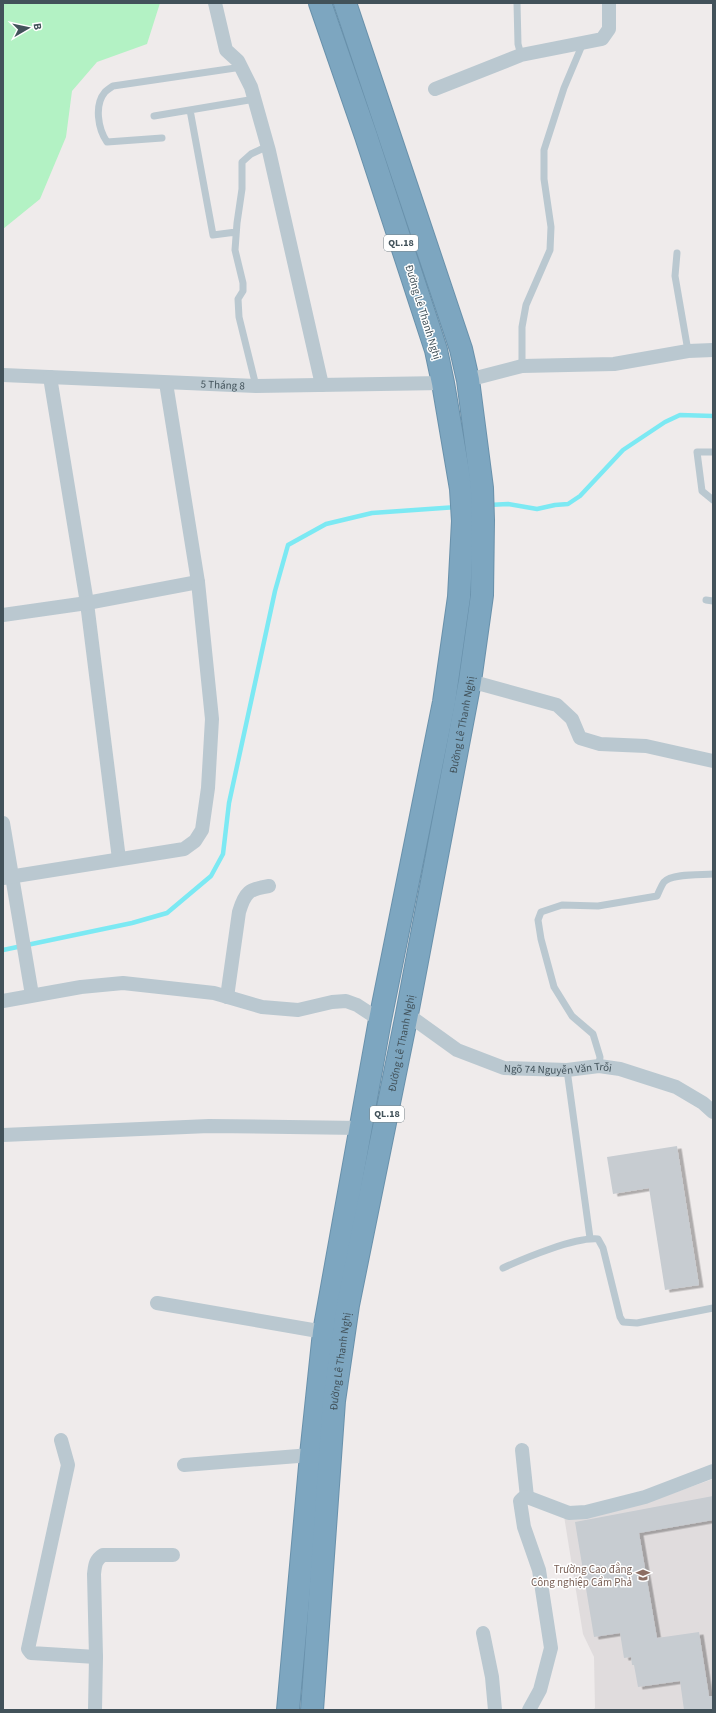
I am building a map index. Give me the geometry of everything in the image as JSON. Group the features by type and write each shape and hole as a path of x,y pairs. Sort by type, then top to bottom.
{"highway":[{"name":"Đường Lê Thanh Nghị","path":"320,3 366,136 436,350 443,383 471,488"},
{"name":"Đường Lê Thanh Nghị","path":"345,3 461,349 468,380 471,488"},
{"path":"366,136 388,128"},
{"name":"QL.18","path":"471,488 473,521"},
{"name":"Đường Lê Thanh Nghị","path":"312,1710 334,1401 348,1305 407,1014 470,681 482,595 473,521"},
{"name":"Đường Lê Thanh Nghị","path":"288,1710 310,1455 324,1332 380,1020 444,702 459,597 473,521"},
{"path":"420,819 443,824"}],"street":[{"path":"215,3 226,50 242,67 255,99 268,146 322,385"},
{"path":"435,89 521,55 602,38 610,29 609,3"},
{"path":"468,380 522,366 614,364 688,351 713,350"},
{"name":"5 Tháng 8","path":"3,375 256,386 443,383"},
{"path":"50,377 87,603 119,859"},
{"path":"7,877 184,849 195,841 202,830 208,788 212,719 198,582 166,383"},
{"path":"3,615 87,603 198,582"},
{"path":"470,681 557,705 572,719 580,738 600,744 646,746 713,761"},
{"path":"3,823 7,877 16,905 32,996"},
{"path":"227,997 239,912 243,899 248,892 254,888 269,886"},
{"path":"3,1001 81,987 124,983 214,993 262,1007 298,1010 332,1002 346,1001 357,1005 380,1020"},
{"name":"Ngõ 74 Nguyễn Văn Trỗi","path":"407,1014 457,1050 504,1068 567,1070 599,1066 620,1069 676,1087 703,1103 713,1112"},
{"path":"3,1135 209,1126 360,1128"},
{"path":"157,1303 324,1332"},
{"path":"61,1440 68,1465 28,1649 31,1653 96,1657"},
{"path":"522,1450 527,1497"},
{"path":"184,1465 310,1455"},
{"path":"529,1710 540,1690 551,1648 539,1570 524,1527 520,1501 527,1497 569,1513 586,1512 645,1497 713,1471"},
{"path":"95,1710 96,1657 94,1574 96,1562 98,1558 103,1555 172,1555"},
{"path":"484,1633 492,1677 495,1710"}],"lane":[{"path":"517,3 518,44 521,55"},
{"path":"522,366 522,327 526,305 550,250 551,227 544,179 544,150 564,88 583,43"},
{"path":"162,138 107,142 99,123 99,104 105,91 113,86 242,67"},
{"path":"154,116 255,99"},
{"path":"190,110 213,235 236,232"},
{"path":"256,386 240,317 238,299 243,291 235,250 242,189 242,162 251,154 268,146"},
{"path":"677,253 675,276 688,351"},
{"path":"713,452 698,452 702,491 713,500"},
{"path":"599,1066 600,1057 592,1034 572,1016 554,987 541,939 538,920 541,912 562,905 598,906 647,899 657,896 664,882 668,878 674,876 713,874"},
{"path":"567,1070 590,1238"},
{"path":"503,1268 549,1250 590,1238 598,1239 603,1248 620,1317 623,1322 629,1324 637,1323 713,1308"}],"shaded area":[{"name":"Trường Cao đẳng Công nghiệp Cẩm Phả","path":"713,1479 713,1710 593,1710 595,1708 594,1657 583,1634 564,1516 668,1495"}],"green space":[{"path":"3,3 160,3 147,44 97,62 72,91 66,137 40,199 3,229"}],"building":[{"path":"677,1146 699,1285 665,1290 649,1188 613,1194 607,1157"},
{"path":"713,1496 713,1520 639,1533 657,1638 699,1632 709,1696 712,1696 713,1710 684,1710 680,1681 638,1687 631,1657 624,1658 620,1633 594,1637 575,1522"}],"waterway":[{"path":"488,505 508,504 537,509 568,504 580,496 623,450 665,422 680,415 713,416"},
{"path":"3,950 132,923 167,913 211,876 223,854 229,803 275,591 288,545 326,524 372,513 457,507"}],"place":[{"name":"Trường Cao đẳng Công nghiệp Cẩm Phả","path":"643,1575"}]}
